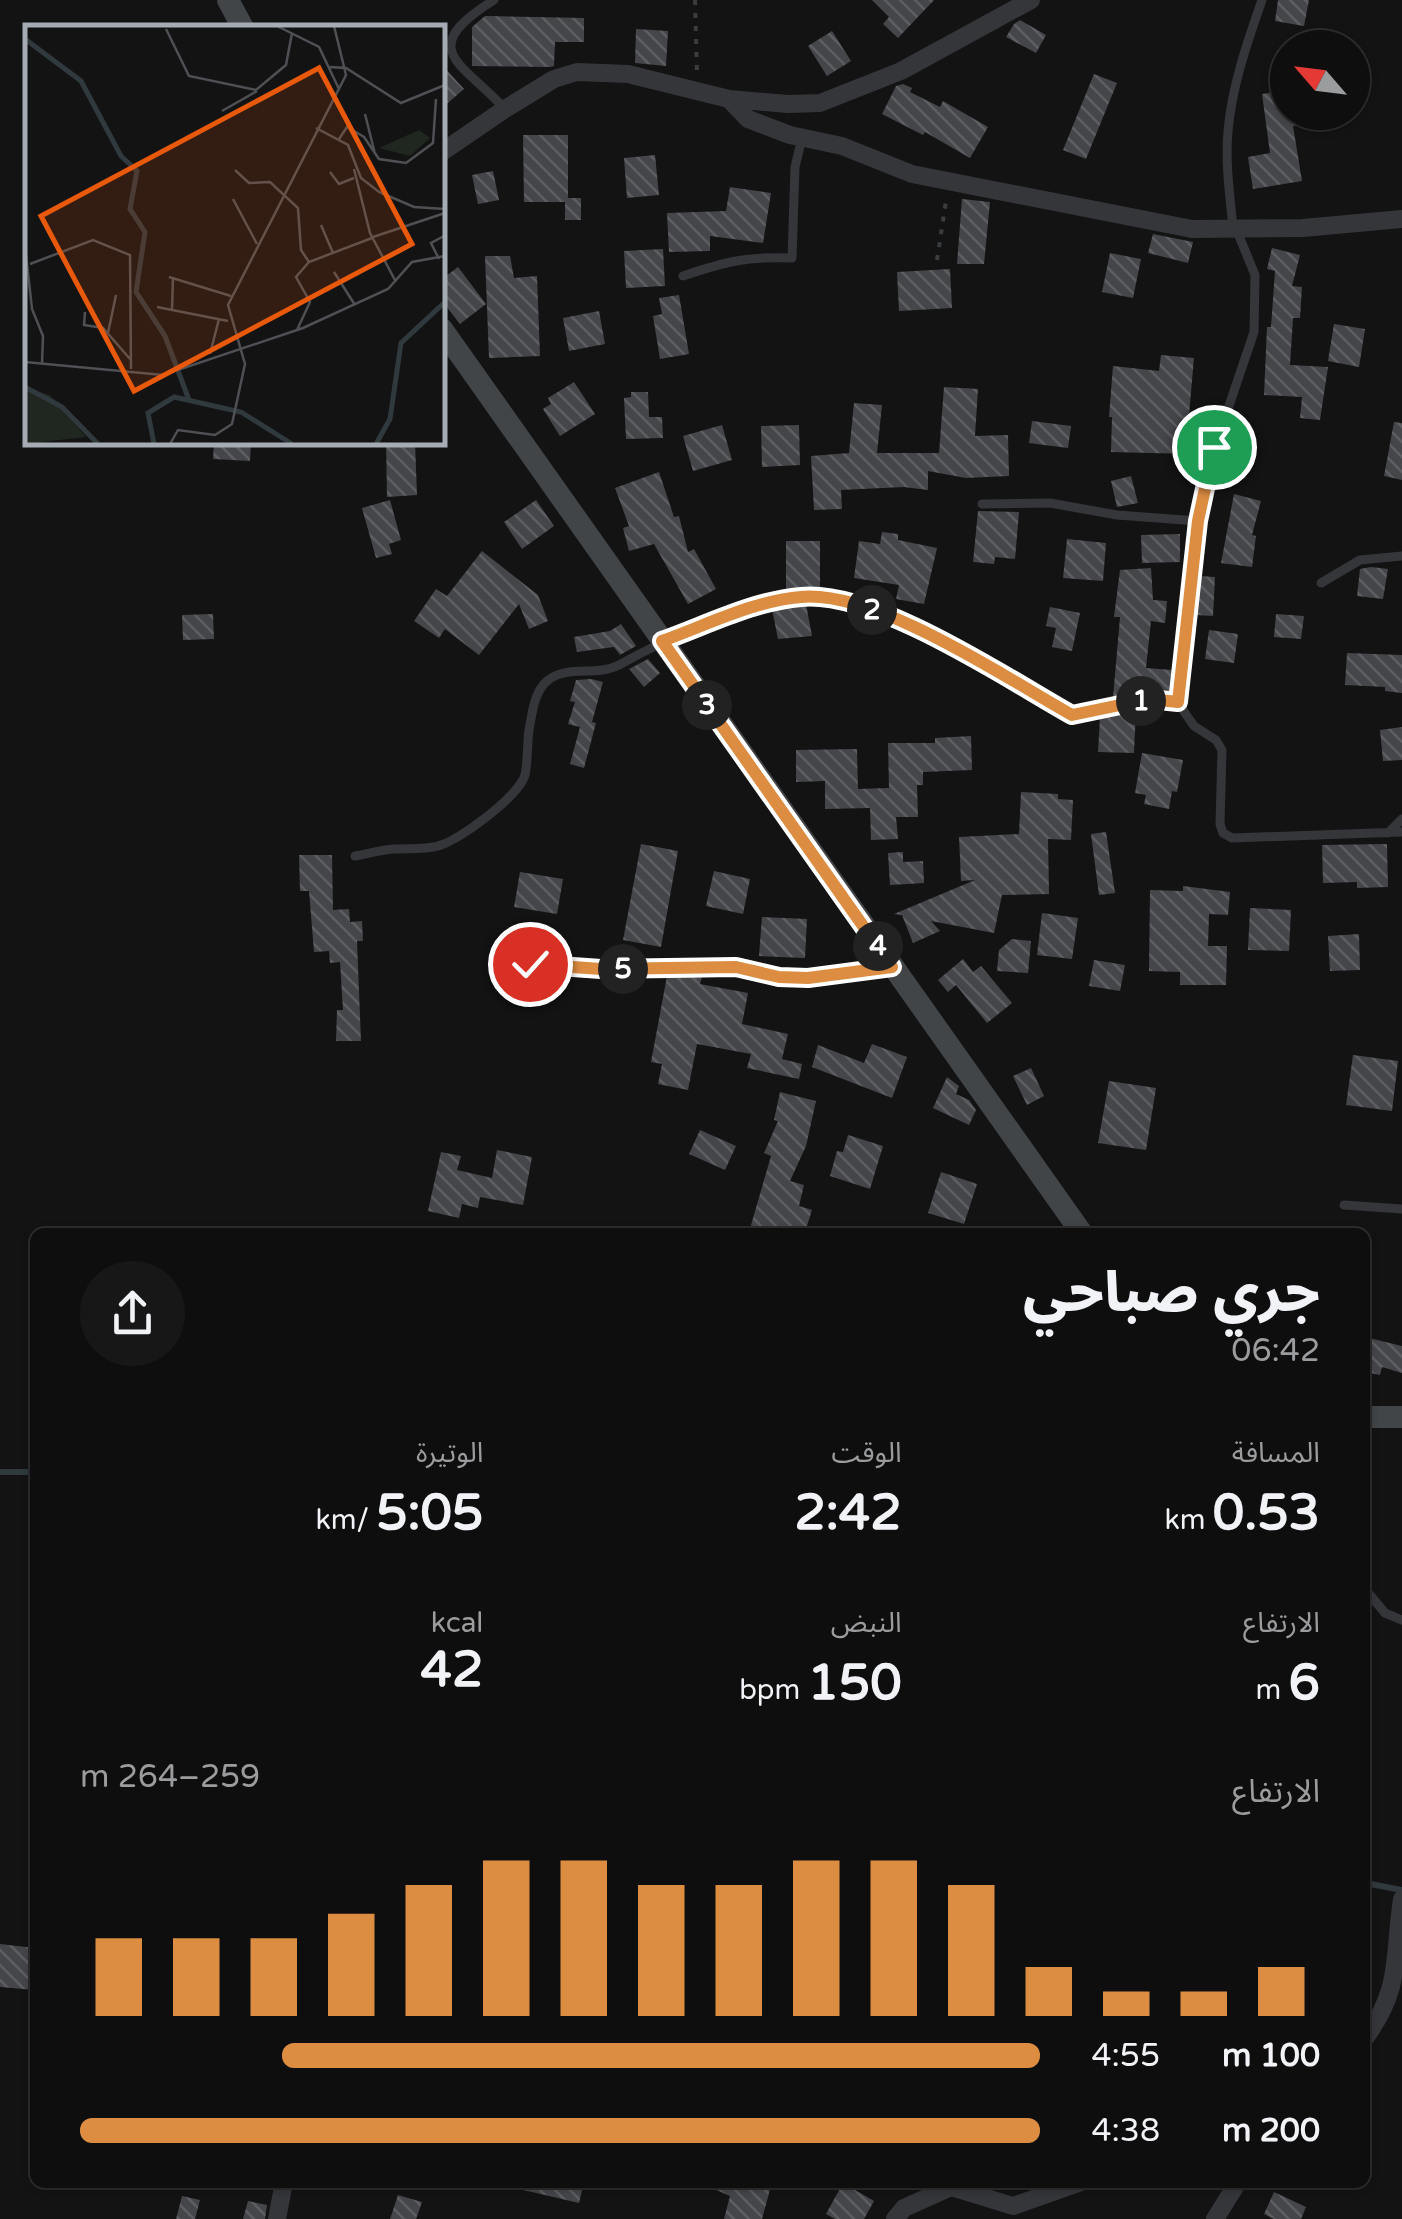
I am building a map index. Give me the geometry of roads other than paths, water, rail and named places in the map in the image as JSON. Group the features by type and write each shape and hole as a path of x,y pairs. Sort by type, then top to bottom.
{"street":[{"path":"228,0 241,25"},
{"path":"445,150 554,80 577,72 628,74 730,99 820,103 901,71 1032,0"},
{"path":"730,99 748,119 802,138 842,146 912,174 1192,228 1235,231 1402,219"},
{"path":"445,334 1077,1228"},
{"path":"1370,1417 1402,1416"},
{"path":"1370,2032 1390,2008 1396,1986 1402,1899"},
{"path":"277,2219 283,2188"},
{"path":"895,2219 904,2208 943,2188"},
{"path":"958,2188 1013,2206 1064,2188"},
{"path":"1215,2219 1234,2188"}],"lane":[{"path":"494,0 463,20 454,34 451,51 456,63 505,109"},
{"path":"1262,0 1240,66 1229,121 1228,168 1235,231 1255,275 1254,332 1214,447 1198,521 1178,702 1194,726 1216,740 1222,750 1223,833 1232,838 1402,832"},
{"path":"683,276 754,256 792,258 795,166 802,138"},
{"path":"982,504 1050,504 1117,515 1198,521"},
{"path":"1321,583 1360,560 1402,556"},
{"path":"355,856 438,846 484,818 517,788 524,776 534,704 545,682 566,672 606,672 662,641 760,605 803,596 867,608 932,638 1072,715 1149,699 1178,702"},
{"path":"1388,833 1402,819"},
{"path":"530,964 601,969 736,967 779,977 808,978 892,967"},
{"path":"1344,1205 1402,1209"},
{"path":"1370,1595 1385,1613 1402,1620"}],"waterway":[{"path":"0,1472 30,1472"},
{"path":"1370,1884 1402,1890"}]}
